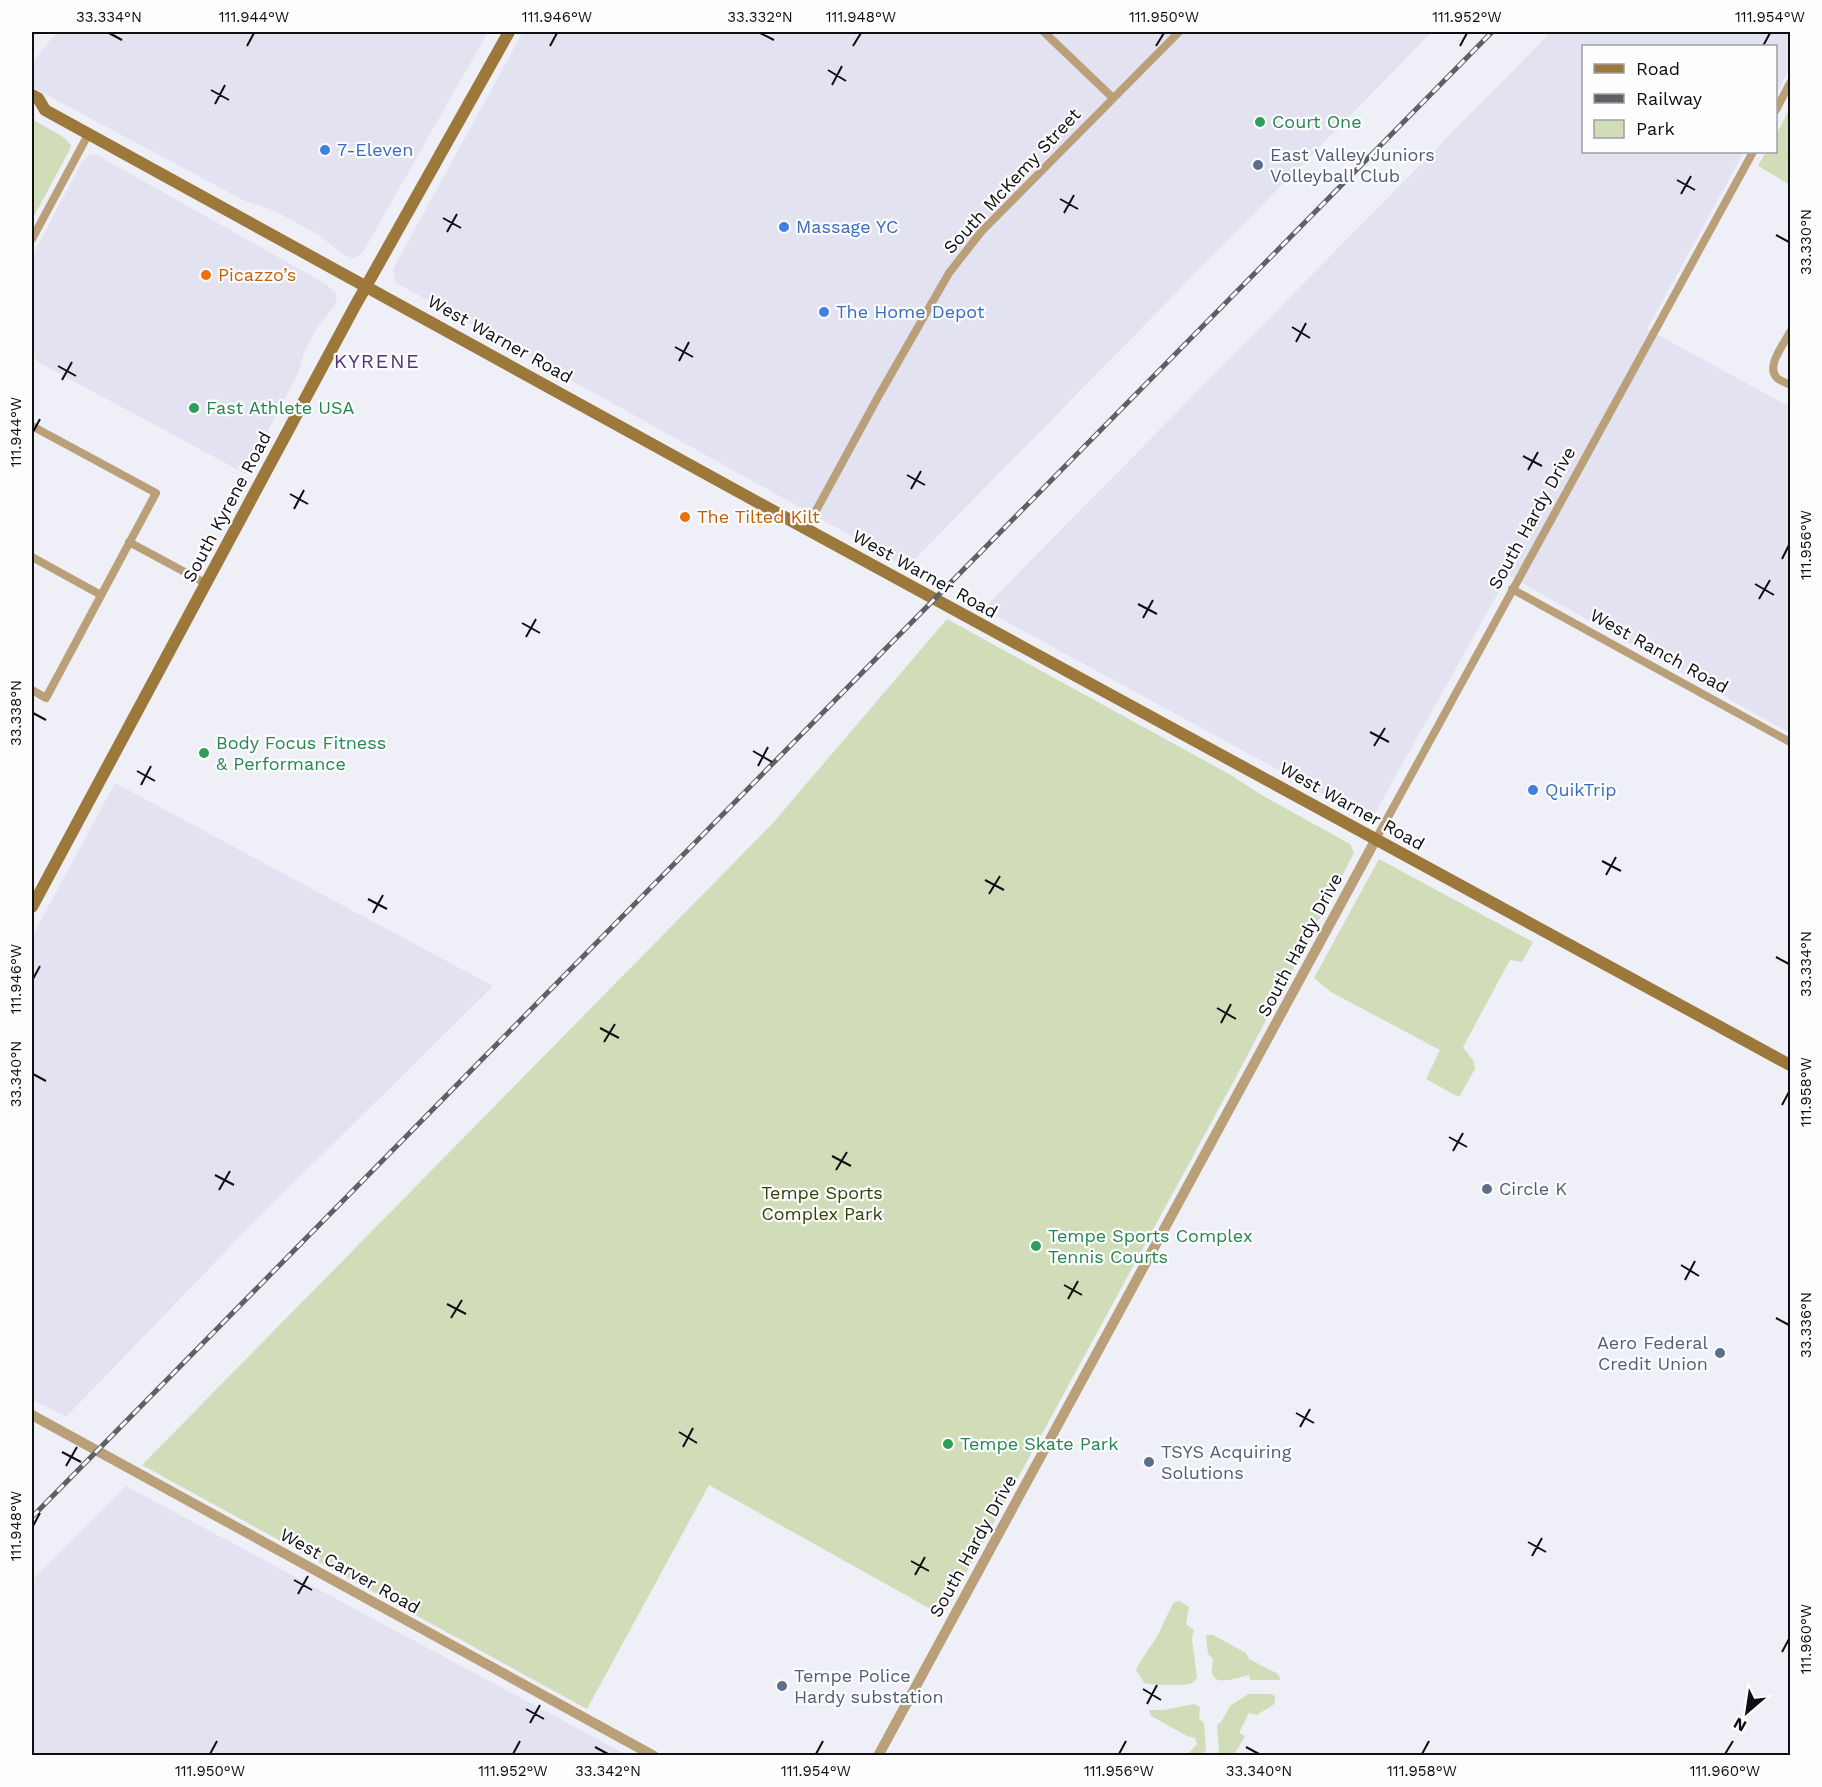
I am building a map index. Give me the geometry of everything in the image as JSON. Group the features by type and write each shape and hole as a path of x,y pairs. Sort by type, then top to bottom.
{"main road":[{"name":"South Kyrene Road","path":"32,907 35,893 207,584 366,285 508,32"},
{"name":"West Warner Road","path":"32,95 38,98 45,110 806,529 1791,1065"},
{"path":"32,111 45,110"}],"street":[{"path":"1044,32 1113,98"},
{"name":"South McKemy Street","path":"806,529 949,273 981,232 1179,32"},
{"path":"1777,108 1791,83"},
{"path":"32,239 89,133"},
{"name":"South Hardy Drive","path":"878,1755 1512,589 1752,153"},
{"path":"1791,332 1774,362 1773,370 1776,377 1791,385"},
{"path":"32,426 156,493 46,698 32,690"},
{"path":"129,542 207,584"},
{"path":"32,557 101,595"},
{"name":"West Ranch Road","path":"1512,589 1791,742"},
{"name":"West Carver Road","path":"32,1415 654,1755"}],"shaded area":[{"path":"57,32 488,32 363,252 354,258 346,256 317,234 273,210 245,201 32,87 32,63"},
{"path":"523,32 1432,32 907,567 395,282 393,269"},
{"path":"1551,32 1790,32 1790,67 1777,93 1777,45 1582,45 1582,153 1743,153 1647,329 1790,407 1790,733 1508,575 1375,813 1370,817 1365,817 983,609"},
{"path":"90,154 95,154 326,284 335,292 337,297 335,305 317,328 304,352 299,371 246,474 38,362 32,355 32,256 82,162"},
{"path":"115,783 493,986 249,1227 66,1417 32,1399 32,937"},
{"path":"126,1486 627,1755 32,1755 32,1580"}],"green space":[{"path":"1790,108 1790,185 1758,166 1765,153 1777,153 1777,133"},
{"path":"32,119 63,137 71,145 32,220"},
{"name":"Tempe Sports Complex Park","path":"947,619 1229,774 1265,797 1350,844 1354,853 1236,1077 943,1616 709,1485 587,1709 142,1465 772,824"},
{"path":"1379,859 1533,942 1522,962 1510,960 1463,1047 1474,1062 1475,1069 1459,1097 1426,1079 1440,1050 1331,992 1314,978"},
{"path":"1180,1601 1189,1607 1186,1624 1194,1630 1192,1639 1197,1678 1186,1685 1144,1683 1136,1670 1159,1633 1174,1602"},
{"path":"1206,1635 1213,1635 1246,1653 1249,1659 1278,1674 1281,1680 1250,1680 1249,1675 1218,1680 1212,1674 1213,1659 1208,1654"},
{"path":"1248,1694 1271,1694 1275,1696 1275,1700 1272,1706 1257,1715 1249,1713 1239,1733 1245,1736 1234,1755 1217,1755 1219,1749 1217,1725 1230,1706"},
{"path":"1194,1704 1200,1707 1199,1719 1204,1723 1206,1748 1204,1755 1187,1755 1197,1744 1195,1738 1151,1716 1149,1710 1164,1710"}],"railway":[{"path":"32,1517 1492,32"}],"place":[{"name":"Court One","path":"1260,122"},
{"name":"7-Eleven","path":"325,150"},
{"name":"East Valley Juniors Volleyball Club","path":"1258,165"},
{"name":"Massage YC","path":"784,227"},
{"name":"Picazzo’s","path":"206,275"},
{"name":"The Home Depot","path":"824,312"},
{"name":"Fast Athlete USA","path":"194,408"},
{"name":"The Tilted Kilt","path":"685,517"},
{"name":"Body Focus Fitness & Performance","path":"204,753"},
{"name":"QuikTrip","path":"1533,790"},
{"name":"Circle K","path":"1487,1189"},
{"name":"Tempe Sports Complex Tennis Courts","path":"1036,1246"},
{"name":"Aero Federal Credit Union","path":"1720,1353"},
{"name":"Tempe Skate Park","path":"948,1444"},
{"name":"TSYS Acquiring Solutions","path":"1149,1462"},
{"name":"Tempe Police Hardy substation","path":"782,1686"}],"district":[{"name":"KYRENE","path":"377,361"}]}
